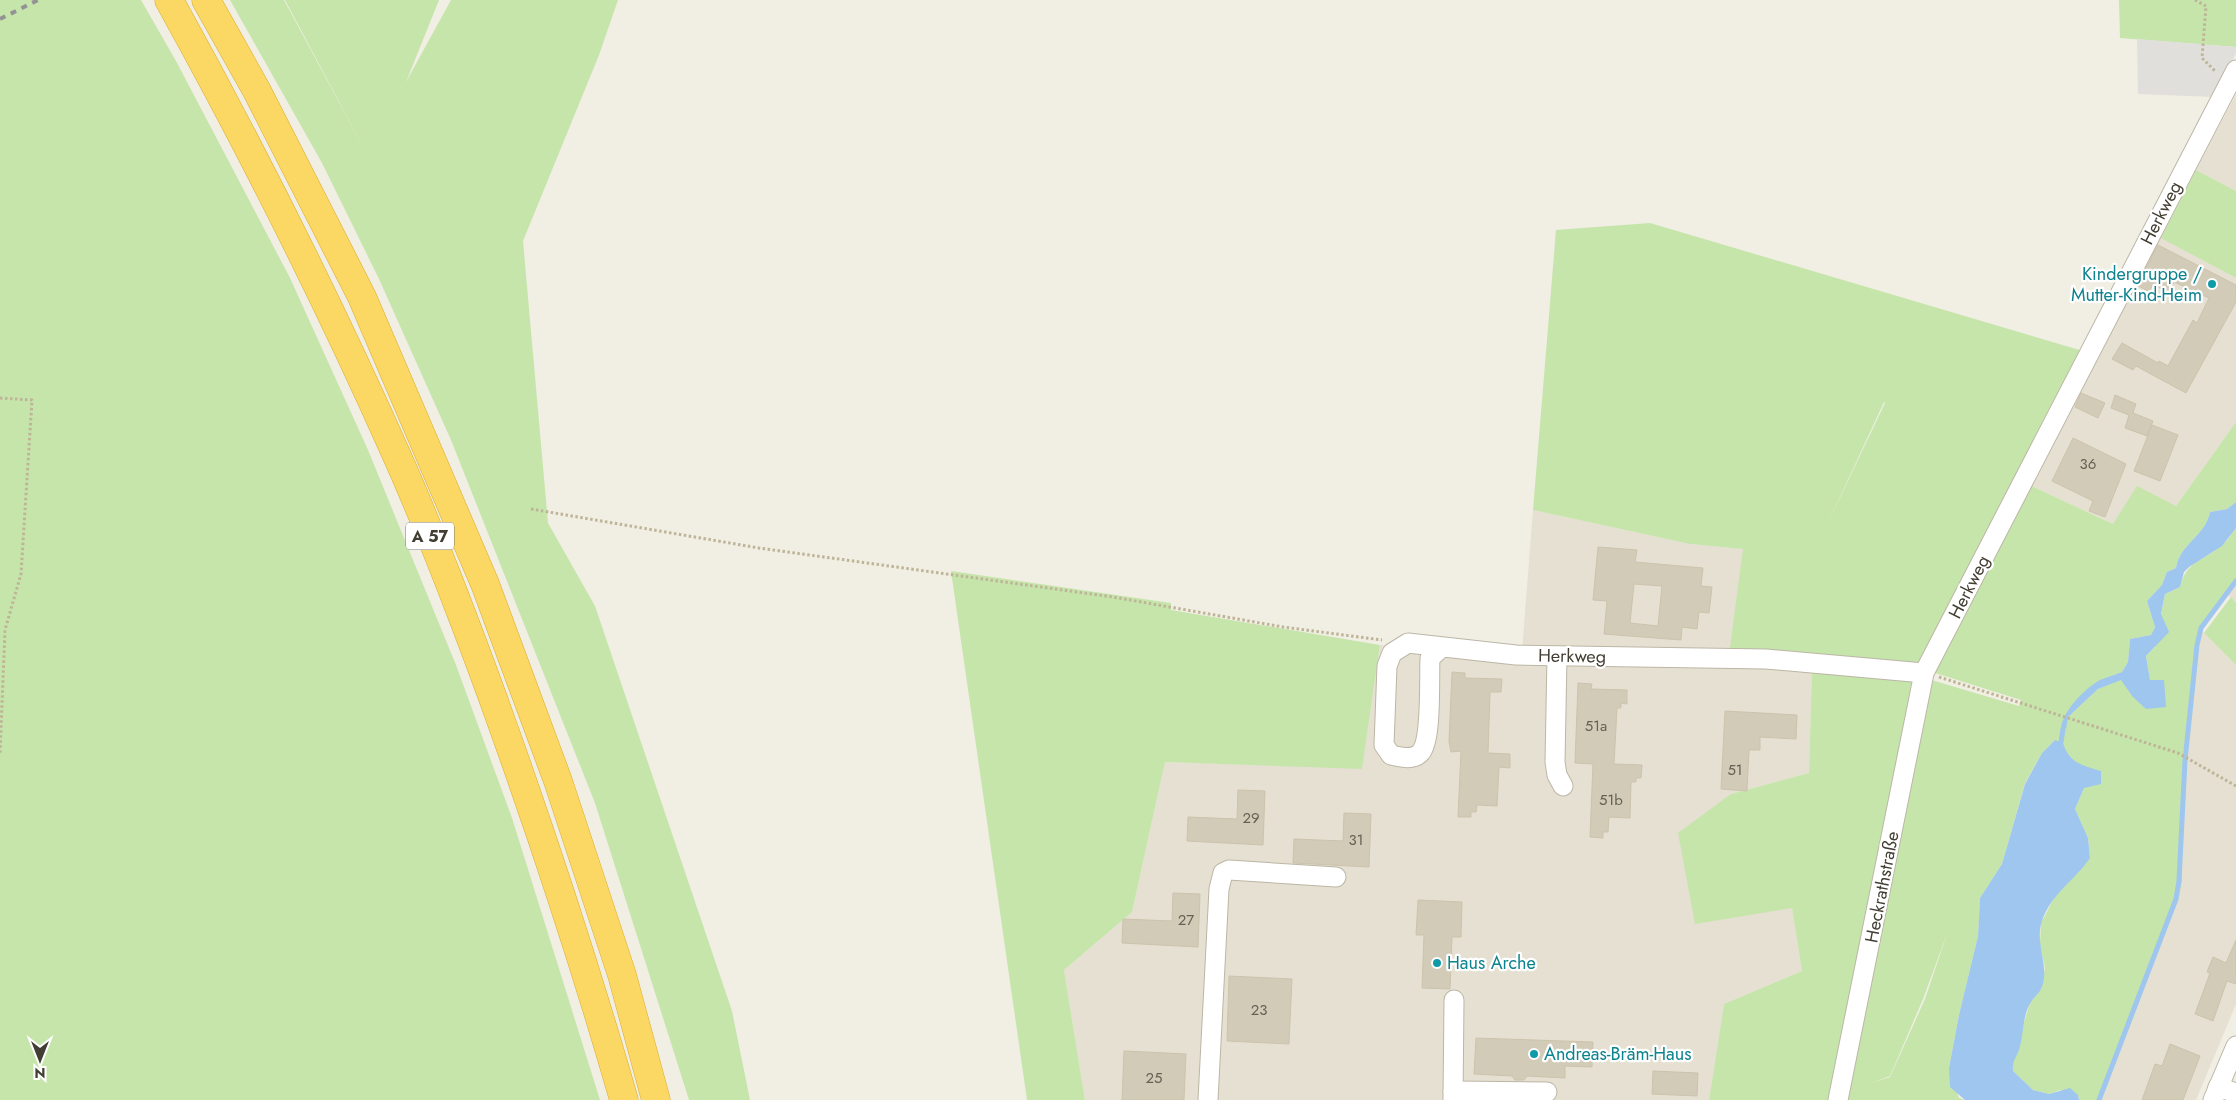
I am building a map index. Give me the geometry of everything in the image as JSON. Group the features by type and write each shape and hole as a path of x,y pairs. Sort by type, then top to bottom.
{"highway":[{"name":"A 57","path":"169,0 276,202 397,456 462,616 522,778 586,967 624,1100"},
{"name":"A 57","path":"206,0 257,91 362,297 485,584 558,781 622,975 656,1100"}],"street":[{"name":"Herkweg","path":"1408,644 1516,655 1766,659 1924,673 2232,77"},
{"path":"1408,644 1392,652 1386,676 1384,745 1391,755 1404,758 1413,757 1420,753 1427,737 1430,658 1441,648"},
{"path":"1557,656 1555,762 1557,775 1563,786"},
{"name":"Heckrathstraße","path":"1838,1100 1924,673"},
{"path":"1208,1100 1220,879 1223,874 1230,870 1336,877"},
{"path":"1454,1000 1453,1095 1547,1092"},
{"path":"2236,1046 2216,1093 2236,1093"}],"path":[{"path":"2195,0 2206,6 2202,58 2232,77"},
{"path":"0,398 32,400 22,574 5,630 0,754"},
{"path":"531,509 768,550 1113,597 1283,626 1408,644"},
{"path":"1924,673 2178,753 2236,786"}],"shaded area":[{"path":"2137,39 2236,47 2236,53 2214,97 2138,94"},
{"path":"2236,94 2236,191 2196,170"},
{"path":"2155,234 2236,278 2236,422 2176,506 2113,524 2027,484"},
{"path":"1533,510 1690,544 1744,549 1729,654 1522,651"},
{"path":"2236,579 2236,603 2225,592"},
{"path":"2199,628 2236,665 2236,1004 2196,1100 2098,1100 2182,880 2183,757 2195,646"},
{"path":"1380,645 1445,653 1812,668 1809,773 1731,794 1792,907 1802,971 1724,1004 1709,1100 1085,1100 1064,970 1132,912 1165,762 1362,768"}],"green space":[{"path":"0,0 141,0 176,61 290,278 368,450 456,665 512,818 600,1100 0,1100"},
{"path":"230,0 284,0 371,162 285,0 439,0 406,82 451,0 618,0 599,55 523,241 548,523 595,606 732,1011 750,1100 689,1100 595,803 451,440 379,279 322,163"},
{"path":"2119,0 2236,0 2236,47 2120,38"},
{"path":"2196,170 2236,191 2236,278 2161,238"},
{"path":"1650,223 2083,351 2053,402 1920,665 1729,654 1743,549 1690,544 1533,510 1556,230","holes":["1884,402 1885,403 1827,525"]},
{"path":"2236,422 2236,502 2227,509 2210,512 2203,528 2182,552 2176,568 2167,572 2162,585 2147,601 2155,627 2151,635 2130,639 2128,662 2122,672 2099,681 2068,717 2098,689 2121,679 2132,696 2150,680 2146,656 2155,647 2165,594 2180,587 2183,578 2191,566 2223,544 2236,528 2236,578 2199,628 2195,646 2183,757 2182,880 2178,900 2113,1057 2098,1100 2079,1100 2078,1095 2060,1090 2049,1094 2033,1090 2013,1071 2012,1062 2019,1049 2021,1032 2030,1003 2041,989 2045,968 2040,944 2041,923 2054,898 2090,858 2088,838 2075,809 2084,788 2077,764 2055,740 2042,753 2025,783 2002,864 1980,898 1978,936 1959,1015 1949,1068 1959,1098 1965,1100 1709,1100 1724,1004 1802,971 1792,908 1695,924 1678,833 1731,794 1809,773 1812,668 1918,676 2019,706 2021,700 1932,672 2027,484 2113,524 2137,486 2176,506","holes":["1948,931 1925,999 1890,1077 1872,1083 1890,1076 1923,999"]},
{"path":"951,571 1171,603 1171,610 1380,645 1362,769 1165,762 1132,912 1064,970 1085,1100 1027,1100"},
{"path":"2231,597 2236,603 2236,665 2204,633"}],"water":[{"path":"2236,502 2236,528 2222,546 2184,572 2180,587 2165,594 2161,614 2169,632 2146,656 2150,680 2164,680 2166,707 2146,709 2132,696 2121,680 2098,689 2068,717 2066,729 2061,728 2070,708 2087,689 2100,680 2122,672 2128,662 2130,639 2151,635 2155,627 2147,601 2162,585 2167,572 2176,568 2182,552 2203,528 2210,512 2227,509"},
{"path":"2055,740 2063,743 2069,755 2078,763 2101,771 2101,784 2084,788 2075,809 2088,838 2090,858 2057,895 2046,911 2042,921 2040,938 2044,964 2044,981 2040,991 2028,1007 2021,1044 2014,1062 2013,1071 2033,1090 2049,1094 2070,1088 2078,1095 2079,1100 1965,1100 1950,1087 1949,1068 1959,1015 1978,936 1980,898 2002,864 2025,784 2042,753"}],"building":[{"path":"2158,245 2236,285 2236,302 2186,393 2136,366 2133,370 2112,359 2122,343 2158,363 2159,361 2168,366 2193,320 2197,323 2209,298 2174,282 2169,293 2153,284 2149,292 2137,285"},
{"path":"2081,393 2105,403 2098,418 2075,407"},
{"path":"2115,395 2136,404 2133,413 2153,421 2147,436 2125,428 2129,415 2111,408"},
{"path":"2152,425 2178,435 2160,481 2134,471"},
{"path":"2073,438 2126,464 2105,517 2089,511 2093,501 2052,481"},
{"path":"1598,547 1637,550 1635,562 1703,568 1701,586 1712,587 1709,613 1699,612 1697,629 1682,627 1681,640 1604,634 1607,601 1593,600","holes":["1634,584 1662,586 1658,626 1630,623"]},
{"path":"1452,672 1465,673 1465,678 1502,679 1501,692 1490,692 1488,753 1510,754 1510,768 1499,767 1497,806 1477,805 1476,812 1471,812 1471,817 1458,817 1461,751 1451,752 1449,741"},
{"path":"1578,683 1592,684 1591,689 1627,690 1627,704 1621,703 1621,708 1617,708 1614,764 1642,765 1641,778 1636,778 1636,782 1631,782 1630,818 1609,817 1608,832 1603,832 1603,838 1590,837 1593,764 1575,763"},
{"path":"1725,711 1797,715 1796,739 1760,737 1760,750 1749,750 1747,791 1721,789"},
{"path":"1238,790 1265,791 1263,845 1187,841 1188,817 1237,819"},
{"path":"1344,813 1371,814 1369,867 1293,863 1294,839 1343,841"},
{"path":"1173,893 1200,894 1198,947 1122,943 1123,919 1172,921"},
{"name":"Haus Arche","path":"1418,900 1462,902 1461,937 1452,937 1450,989 1422,988 1424,935 1416,935"},
{"path":"2236,940 2236,984 2227,981 2213,1021 2195,1014 2210,973 2207,972 2213,957 2226,963"},
{"path":"1229,976 1292,979 1289,1044 1227,1041"},
{"name":"Andreas-Bräm-Haus","path":"1476,1038 1593,1042 1592,1067 1565,1066 1565,1078 1527,1076 1524,1080 1515,1080 1512,1076 1474,1074"},
{"path":"2170,1044 2200,1056 2183,1100 2142,1100 2155,1064 2162,1066"},
{"path":"1124,1051 1186,1054 1184,1100 1122,1100"},
{"path":"1653,1071 1698,1073 1697,1096 1652,1094"}],"waterway":[{"path":"2099,1100 2176,899 2179,881 2185,760 2197,645 2201,628 2236,581"},
{"path":"2061,742 2063,729"}],"railway":[{"path":"0,19 38,0"}],"place":[{"name":"Kindergruppe / Mutter-Kind-Heim","path":"2212,284"},
{"name":"Haus Arche","path":"1437,963"},
{"name":"Andreas-Bräm-Haus","path":"1534,1054"}]}
